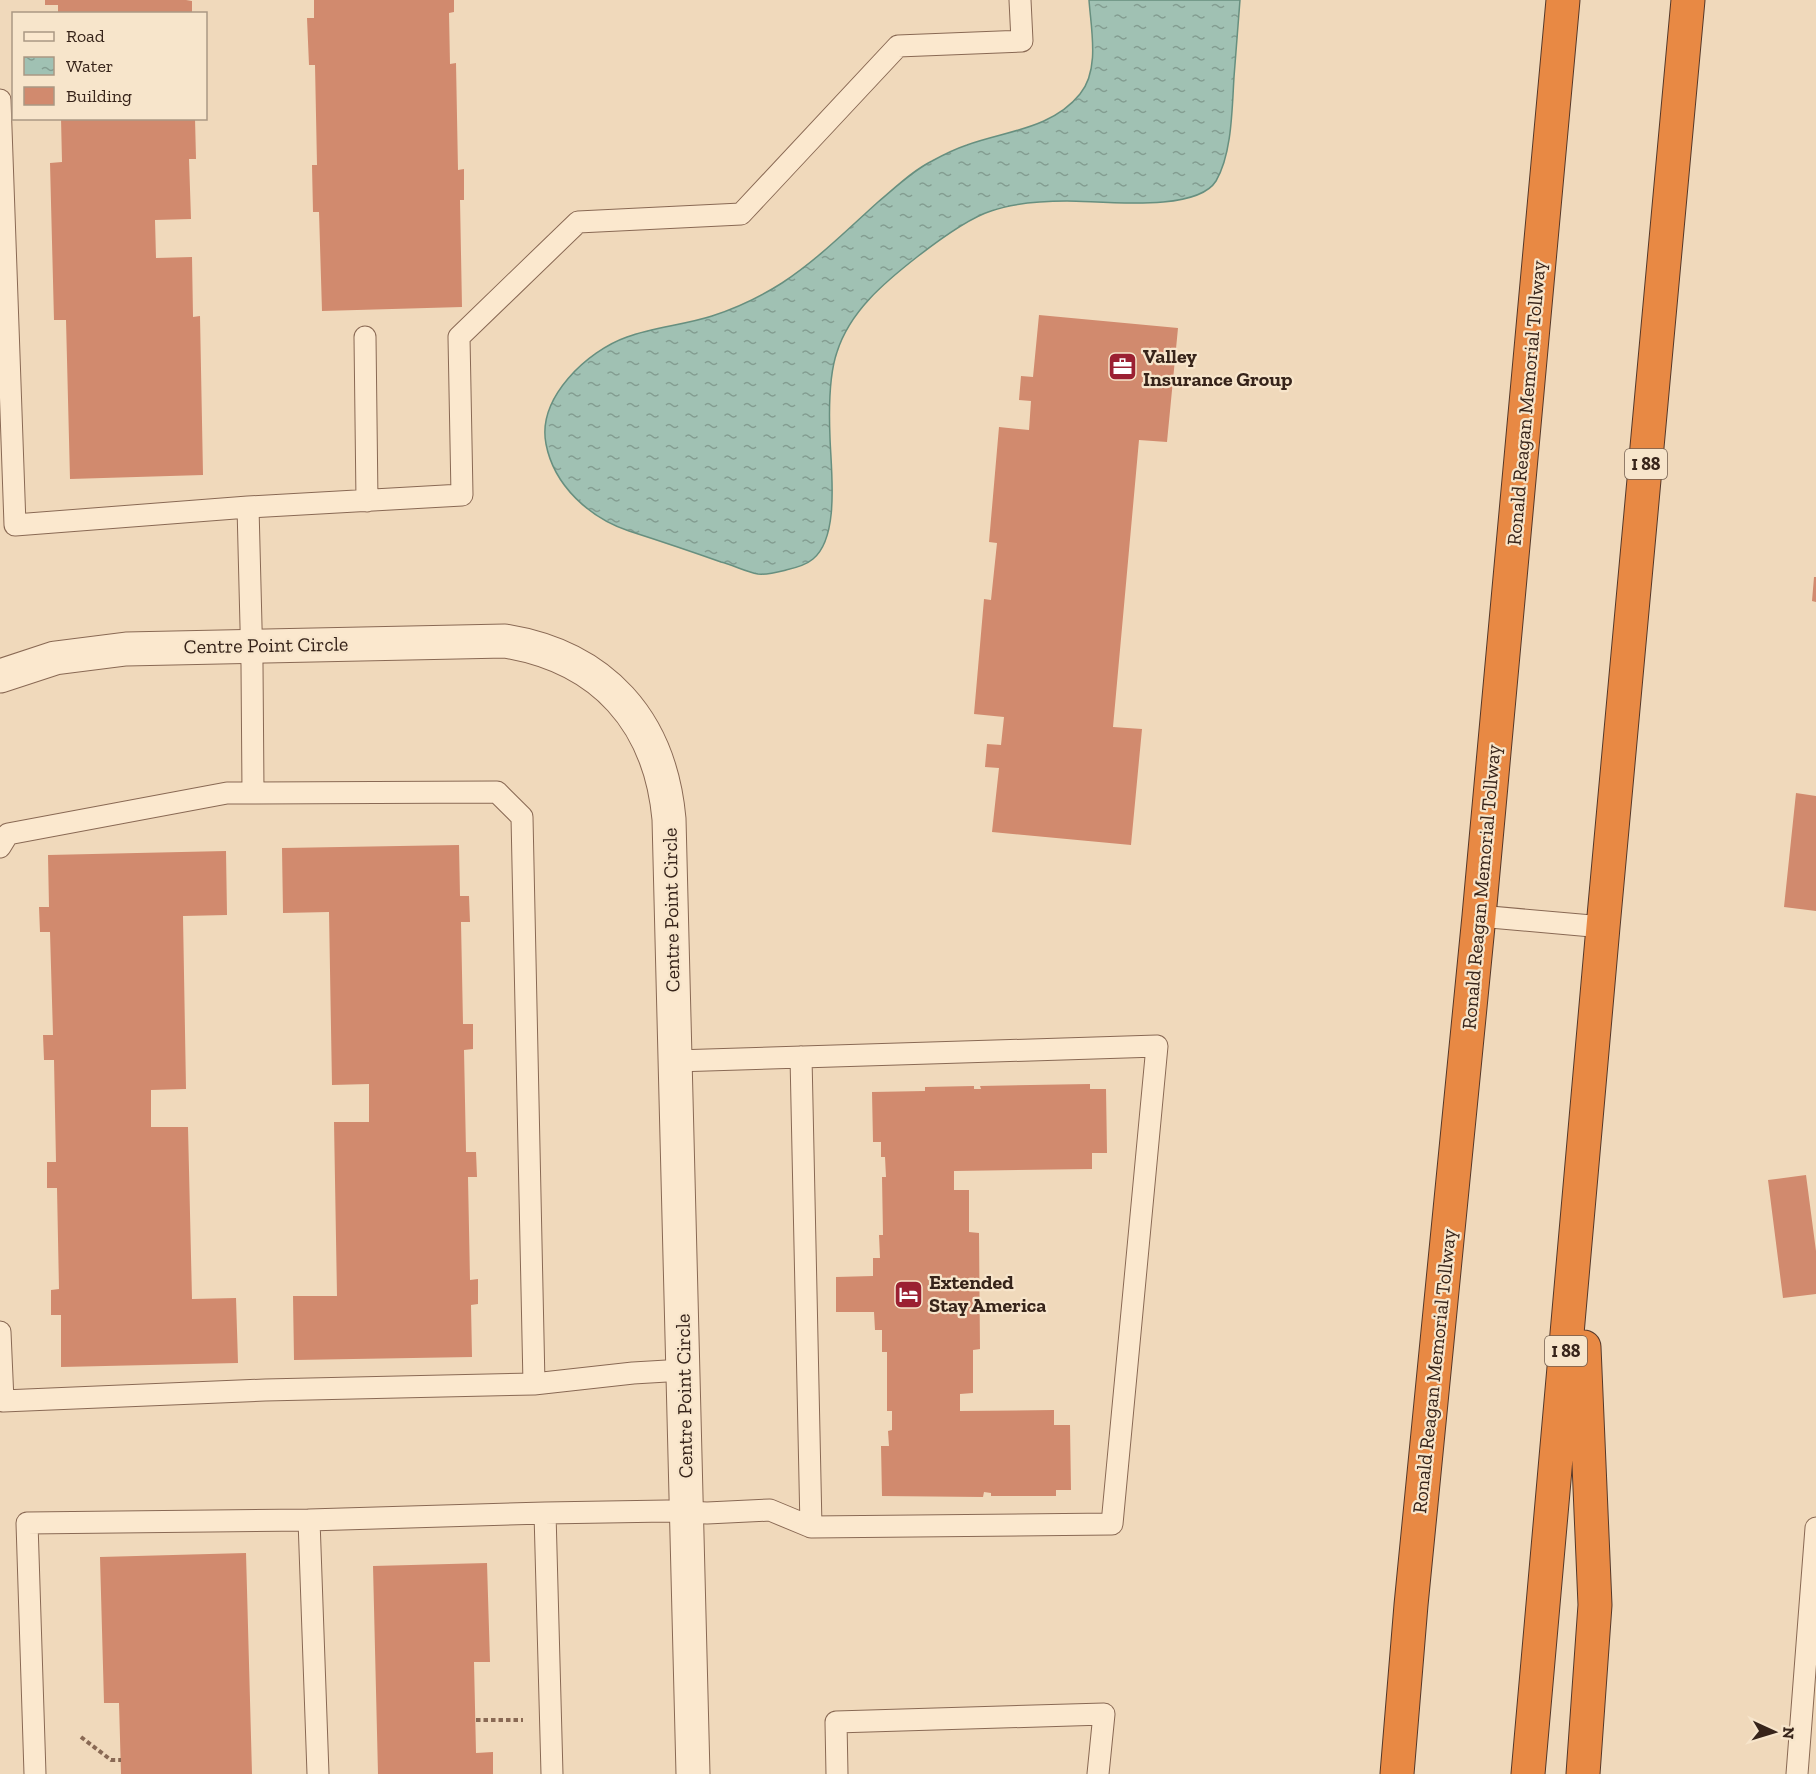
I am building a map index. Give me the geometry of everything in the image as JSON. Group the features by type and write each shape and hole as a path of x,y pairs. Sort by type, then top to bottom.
{"highway":[{"name":"Ronald Reagan Memorial Tollway","path":"1397,1774 1411,1605 1479,916 1563,0"},
{"name":"I 88","path":"1528,1774 1688,0"},
{"path":"1578,1215 1595,1605 1583,1774"}],"street":[{"name":"Centre Point Circle","path":"0,676 54,658 126,649 505,641 561,655 616,693 637,719 653,750 668,801 693,1774"}],"lane":[{"path":"0,100 15,525 248,507 462,495 459,338 578,222 741,214 898,46 1022,41 1020,0"},
{"path":"365,337 367,501"},
{"path":"248,507 253,792"},
{"path":"0,848 8,834 227,793 497,792 522,818 534,1384"},
{"path":"1479,916 1603,927"},
{"path":"35,1774 27,1523 309,1520 545,1513 687,1511 707,1513 770,1510 811,1527 1112,1524 1157,1046 675,1061"},
{"path":"801,1057 811,1527"},
{"path":"0,1332 3,1401 265,1390 534,1384 633,1372 684,1370"},
{"path":"545,1513 552,1774"},
{"path":"309,1520 318,1774"},
{"path":"1797,1774 1816,1528"},
{"path":"837,1774 836,1722 1104,1714 1098,1774"}],"path":[{"path":"476,1720 526,1720"},
{"path":"81,1737 111,1760 121,1760"}],"water":[{"path":"1089,0 1240,0 1230,131 1225,158 1216,181 1205,191 1189,198 1169,201 1124,203 1048,201 1000,208 982,214 943,238 881,287 850,323 834,361 830,406 831,519 822,549 813,559 797,567 772,573 753,573 615,525 588,509 565,487 550,459 545,427 549,410 557,394 581,365 596,353 627,337 712,316 757,297 807,265 878,202 925,165 945,154 982,140 1042,122 1069,106 1080,94 1090,73 1093,49"}],"building":[{"path":"45,0 186,0 192,1 192,12 58,12 58,5 45,5"},
{"path":"314,0 454,0 454,12 449,13 450,64 456,63 458,170 464,169 464,200 460,200 462,307 322,311 319,212 313,212 312,165 317,165 315,65 309,65 307,18 314,18"},
{"path":"61,120 195,120 196,159 189,159 191,219 155,220 156,258 192,257 193,317 200,316 203,475 70,479 66,320 54,320 50,163 62,162"},
{"path":"1039,315 1178,328 1167,442 1139,440 1113,727 1142,729 1131,845 992,832 999,768 985,767 987,744 1001,745 1004,717 974,714 984,599 991,600 997,543 989,542 999,427 1029,430 1031,401 1019,400 1021,376 1033,377"},
{"path":"1814,577 1816,577 1816,602 1812,601"},
{"path":"1796,793 1816,796 1816,911 1784,907"},
{"path":"459,845 460,896 469,896 470,922 461,922 463,1024 473,1024 473,1049 464,1050 466,1152 476,1152 477,1177 468,1177 470,1280 478,1279 478,1304 471,1305 472,1357 294,1360 293,1296 337,1296 334,1122 369,1122 369,1084 332,1085 329,912 283,913 282,848"},
{"path":"226,851 227,915 183,916 186,1089 151,1090 151,1127 188,1127 192,1299 236,1298 238,1363 61,1367 61,1315 51,1315 51,1290 59,1289 57,1188 47,1188 47,1162 56,1162 54,1060 44,1060 43,1035 53,1035 50,932 40,932 39,907 49,907 48,855"},
{"name":"Extended Stay America","path":"1090,1084 1090,1089 1106,1089 1107,1153 1092,1153 1092,1169 954,1171 954,1190 969,1190 969,1232 979,1233 980,1349 973,1350 973,1393 960,1394 960,1411 1054,1410 1054,1425 1070,1425 1071,1490 1056,1490 1056,1496 991,1496 991,1493 984,1492 983,1497 882,1496 881,1446 889,1446 888,1431 892,1430 892,1411 887,1411 887,1352 882,1352 882,1330 875,1330 874,1312 836,1312 836,1277 873,1276 873,1258 880,1258 879,1235 883,1235 882,1177 886,1177 885,1157 881,1157 881,1142 873,1142 872,1092 925,1091 925,1087 974,1086 974,1089 981,1089 980,1086"},
{"path":"1806,1175 1816,1251 1816,1294 1783,1298 1768,1180"},
{"path":"246,1553 252,1774 121,1774 119,1703 104,1703 100,1557"},
{"path":"487,1563 490,1662 474,1662 476,1753 493,1752 493,1774 378,1774 373,1566"}],"place":[{"name":"Valley Insurance Group","path":"1122,367"},
{"name":"Extended Stay America","path":"908,1294"}]}
